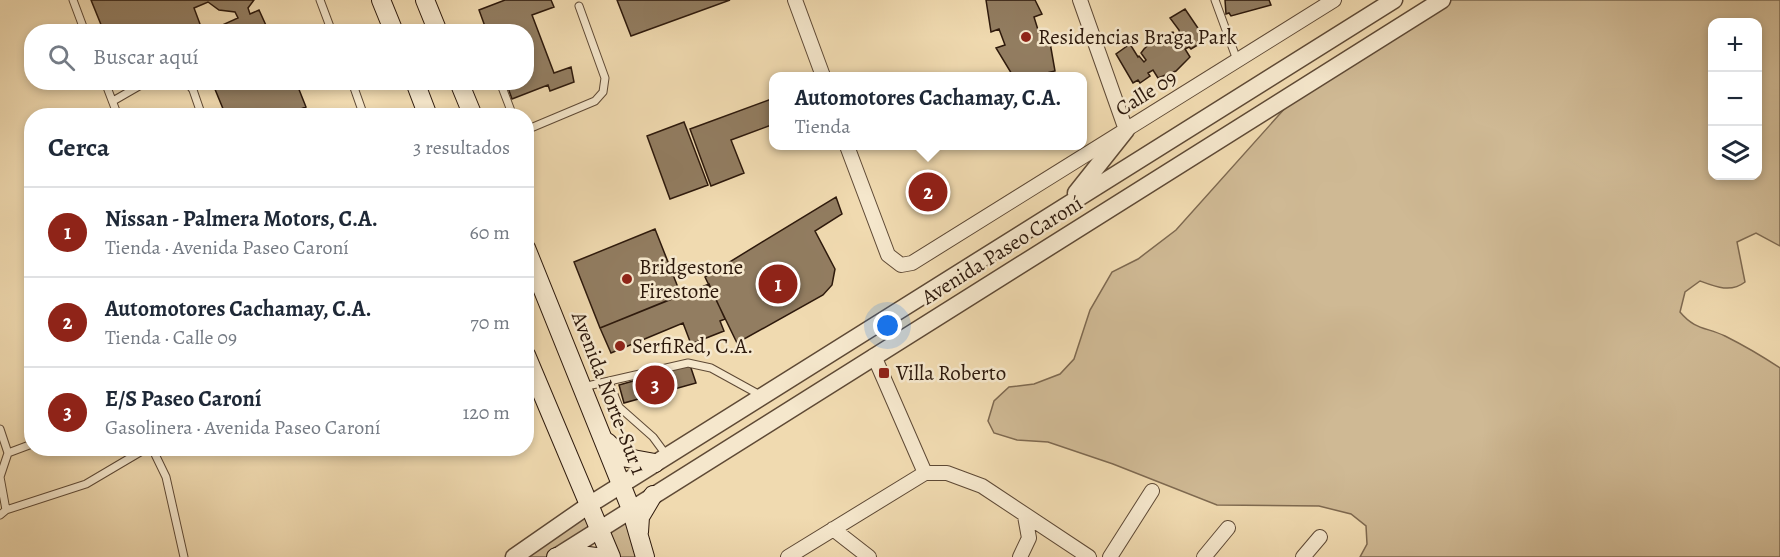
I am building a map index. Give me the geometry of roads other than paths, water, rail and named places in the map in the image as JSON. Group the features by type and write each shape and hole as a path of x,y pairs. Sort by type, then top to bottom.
{"main road":[{"path":"381,0 391,24"},
{"path":"425,0 435,24"},
{"path":"418,90 425,108"},
{"path":"462,90 470,108"},
{"name":"Avenida Norte-Sur 1","path":"534,267 631,509 643,553"},
{"path":"534,374 612,557"},
{"path":"603,438 622,457 661,460"},
{"path":"643,553 640,517 653,495"},
{"path":"556,557 572,554 596,557"}],"street":[{"path":"795,0 822,72"},
{"path":"1063,207 1126,130 1080,0"},
{"name":"Calle 09","path":"849,150 888,255 901,265 920,260 1334,0"},
{"name":"Avenida Paseo Caroní","path":"514,557 589,505 1394,0"},
{"name":"Avenida Paseo Caroní","path":"556,557 1442,0"},
{"path":"874,356 925,473"},
{"path":"788,557 925,473 948,472 962,476 1089,557"},
{"path":"1110,557 1152,491"},
{"path":"1020,557 1029,538 1025,516"},
{"path":"1204,557 1228,528"},
{"path":"833,529 869,557"},
{"path":"1303,557 1320,537"}],"lane":[{"path":"73,0 82,24"},
{"path":"320,0 329,24"},
{"path":"1215,0 1238,60"},
{"path":"534,127 595,101 603,92 605,78 579,6"},
{"path":"108,90 115,108"},
{"path":"112,100 131,90"},
{"path":"193,90 199,108"},
{"path":"355,90 361,108"},
{"path":"503,90 510,108"},
{"path":"584,387 688,363 711,368 762,397"},
{"path":"609,382 619,407 653,437 661,460"},
{"path":"0,429 8,453 0,477 3,513 86,483 133,456"},
{"path":"8,453 24,447"},
{"path":"156,456 166,477 183,557"}],"place":[{"name":"Residencias Braga Park","path":"1026,37"},
{"name":"Automotores Cachamay, C.A.","path":"928,192"},
{"name":"Bridgestone Firestone","path":"627,279"},
{"name":"Nissan - Palmera Motors, C.A.","path":"778,284"},
{"name":"SerfiRed, C.A.","path":"620,346"},
{"name":"Villa Roberto","path":"884,373"},
{"name":"E/S Paseo Caroní","path":"655,385"}]}
